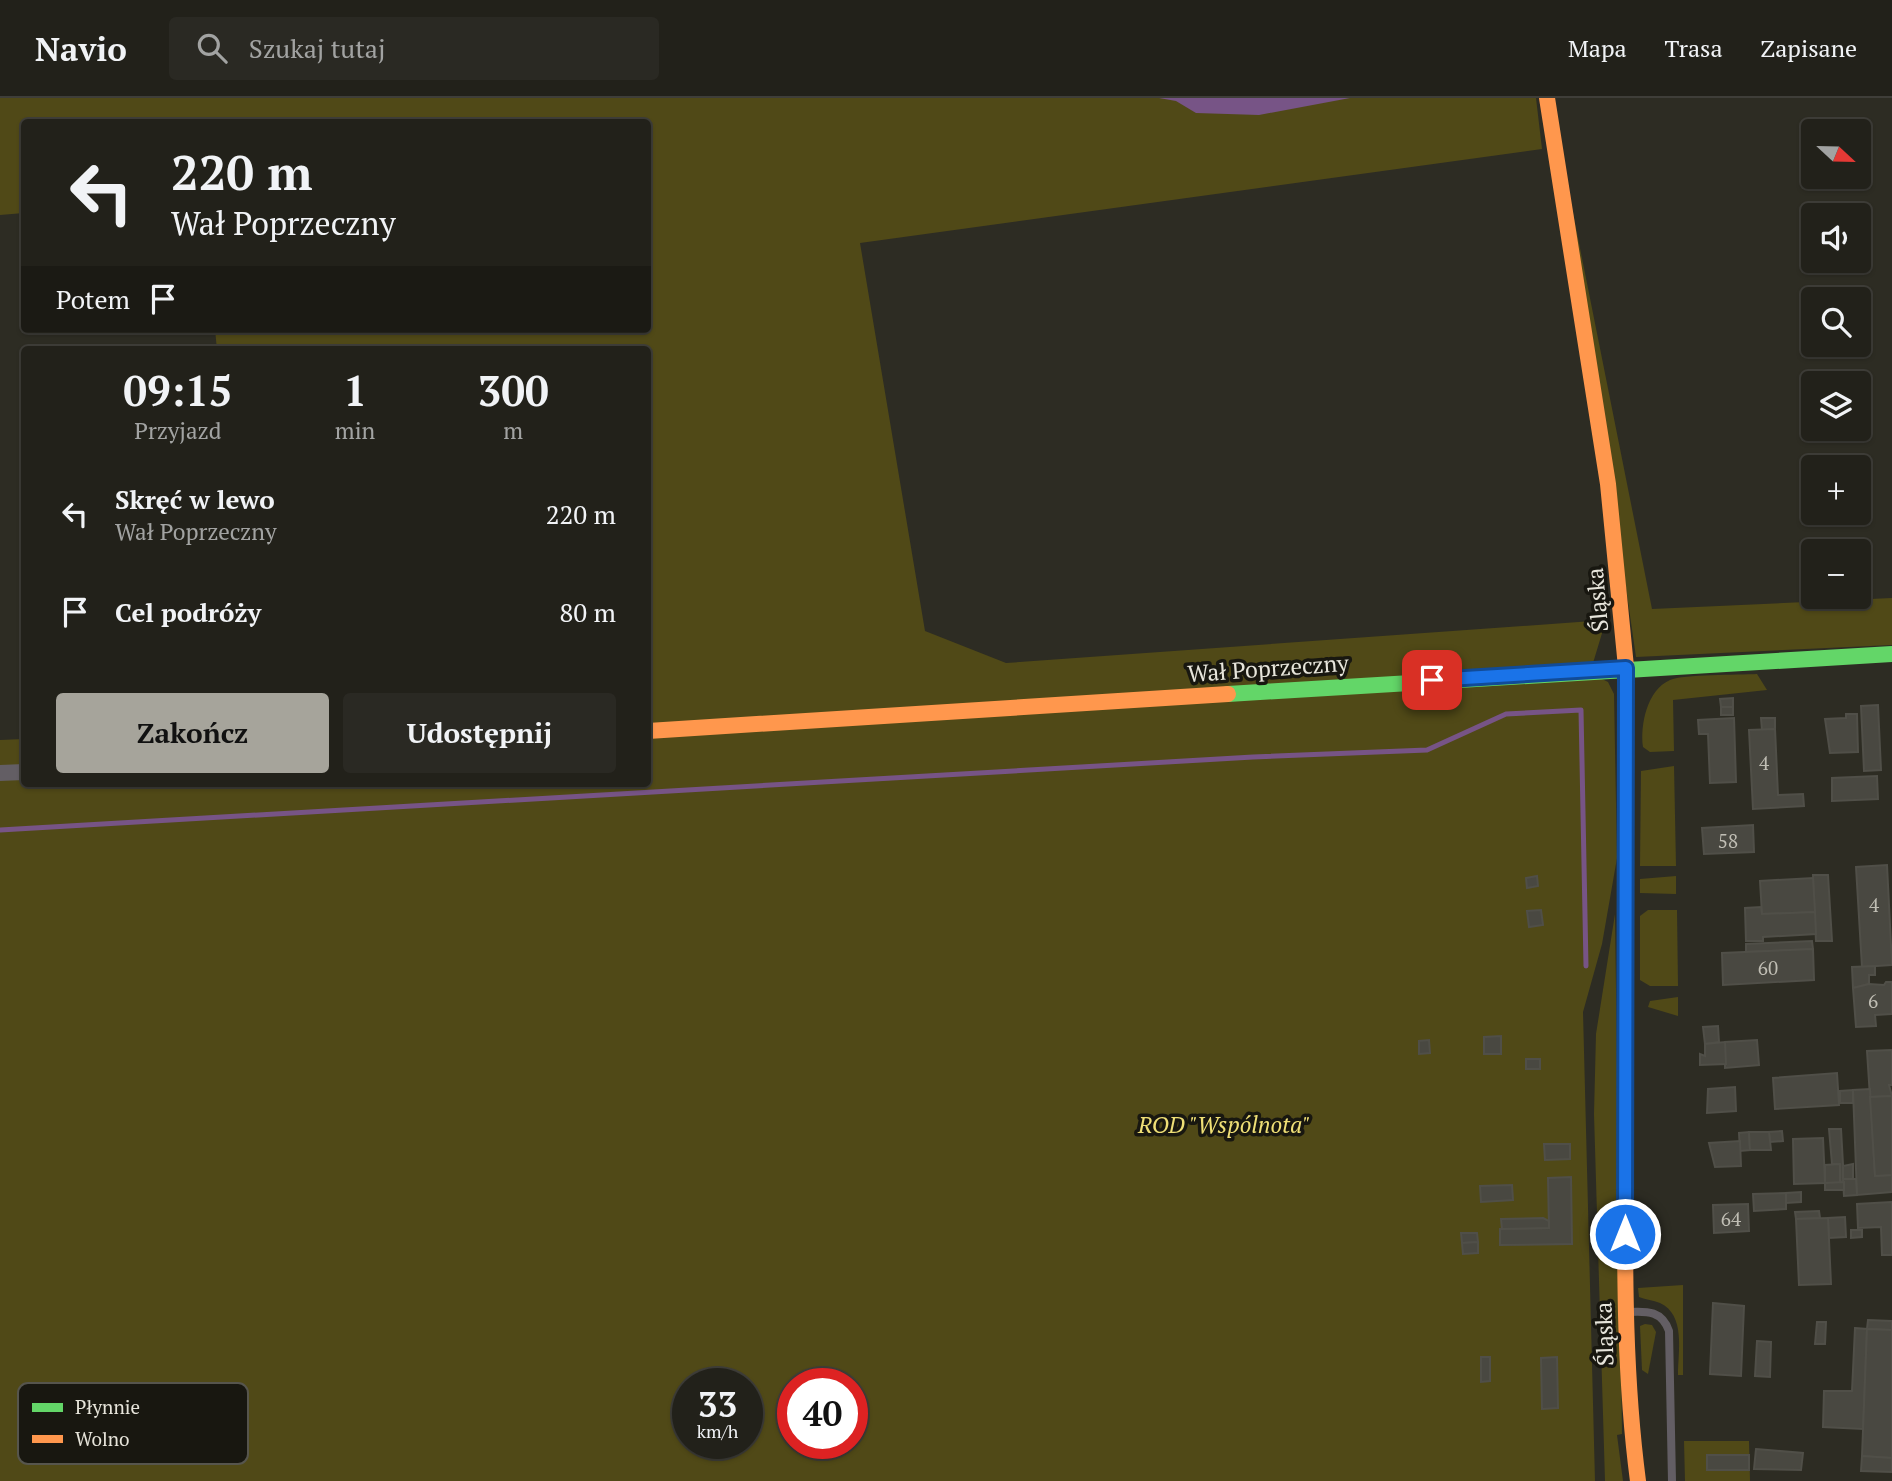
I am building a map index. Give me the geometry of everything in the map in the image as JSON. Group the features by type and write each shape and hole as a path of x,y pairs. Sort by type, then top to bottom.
{"street":[{"name":"Śląska","path":"1548,98 1608,484 1626,668 1626,1312 1630,1418 1638,1481"},
{"name":"Wał Poprzeczny","path":"651,731 1626,668 1892,654"},
{"path":"0,773 21,772"}],"lane":[{"path":"1626,1312 1654,1313 1664,1320 1670,1331 1672,1481"}],"green space":[{"name":"ROD \"Wspólnota\"","path":"0,98 1536,98 1542,149 860,243 925,631 1006,663 1606,620 1590,673 1608,682 1614,694 1617,858 1602,944 1583,1012 1595,1481 0,1481 0,740 21,739 21,787 651,787 651,346 217,346 215,333 651,333 651,119 21,119 21,213 0,215"},
{"path":"1569,193 1652,609 1801,602 1801,609 1871,609 1871,599 1892,598 1892,645 1636,657"},
{"path":"1757,674 1767,690 1673,700 1674,751 1650,752 1643,747 1647,709 1662,685 1677,678"},
{"path":"1674,766 1676,866 1640,866 1641,771"},
{"path":"1676,876 1676,894 1640,893 1640,879"},
{"path":"1648,910 1677,910 1678,986 1650,986 1640,980 1640,916"},
{"path":"1615,914 1622,1434 1617,1435 1623,1481 1605,1481 1594,1114 1596,1034"},
{"path":"1678,997 1678,1016 1648,1007 1650,1001"},
{"path":"1683,1285 1683,1375 1678,1375 1679,1335 1674,1316 1660,1303 1639,1297 1638,1288"},
{"path":"1652,1325 1656,1332 1648,1374 1642,1370 1640,1326"},
{"path":"1684,1441 1749,1441 1750,1481 1685,1481"}],"shaded area":[{"path":"1159,98 1350,98 1259,115 1196,113 1176,101"}],"building":[{"path":"1733,698 1733,707 1721,707 1720,699"},
{"path":"1878,705 1881,770 1864,771 1861,706"},
{"path":"1721,707 1733,707 1733,715 1721,715"},
{"path":"1846,714 1857,714 1858,752 1830,753 1825,719 1846,718"},
{"path":"1734,718 1736,782 1710,783 1708,734 1699,734 1698,720"},
{"path":"1761,718 1775,718 1775,729 1762,730"},
{"path":"1775,729 1778,795 1803,794 1804,806 1753,809 1749,730"},
{"path":"1877,776 1878,799 1832,801 1832,778"},
{"path":"1753,825 1754,852 1704,854 1702,828"},
{"path":"1887,865 1892,965 1862,967 1856,867"},
{"path":"1813,875 1828,875 1832,941 1816,941"},
{"path":"1537,876 1538,886 1527,888 1526,878"},
{"path":"1813,878 1815,912 1762,914 1760,881"},
{"path":"1761,907 1762,914 1815,912 1816,934 1763,937 1763,941 1746,941 1745,908"},
{"path":"1541,910 1543,925 1529,927 1527,911"},
{"path":"1812,941 1813,949 1746,952 1746,944"},
{"path":"1813,949 1814,980 1723,985 1722,953"},
{"path":"1875,966 1875,975 1869,975 1869,984 1853,988 1852,967"},
{"path":"1886,982 1892,982 1892,1014 1875,1015 1876,1026 1856,1027 1853,988 1869,984 1884,985"},
{"path":"1718,1026 1719,1042 1705,1044 1703,1027"},
{"path":"1501,1036 1501,1054 1484,1054 1484,1037"},
{"path":"1429,1040 1430,1053 1419,1054 1419,1041"},
{"path":"1757,1040 1759,1065 1725,1068 1725,1042"},
{"path":"1725,1042 1726,1064 1700,1065 1700,1054 1705,1056 1705,1044"},
{"path":"1892,1050 1892,1085 1889,1085 1892,1096 1870,1097 1867,1051"},
{"path":"1526,1059 1540,1059 1540,1069 1526,1069"},
{"path":"1837,1073 1839,1105 1775,1109 1773,1078"},
{"path":"1735,1087 1736,1111 1707,1113 1708,1089"},
{"path":"1870,1089 1875,1176 1892,1175 1892,1192 1857,1195 1853,1090"},
{"path":"1853,1090 1853,1103 1840,1103 1840,1091"},
{"path":"1892,1096 1892,1175 1875,1176 1870,1097"},
{"path":"1829,1129 1841,1129 1844,1182 1840,1183 1840,1164 1832,1164"},
{"path":"1782,1131 1783,1141 1770,1142 1769,1132"},
{"path":"1749,1132 1750,1150 1740,1151 1739,1133"},
{"path":"1749,1132 1769,1132 1771,1150 1750,1150"},
{"path":"1823,1138 1825,1183 1794,1184 1793,1139"},
{"path":"1740,1141 1741,1166 1715,1167 1709,1143"},
{"path":"1544,1144 1570,1144 1570,1159 1545,1160"},
{"path":"1840,1164 1840,1183 1825,1183 1825,1165"},
{"path":"1853,1164 1853,1179 1843,1179 1843,1166"},
{"path":"1571,1177 1572,1244 1500,1245 1500,1229 1549,1228 1548,1178"},
{"path":"1843,1179 1856,1179 1857,1195 1844,1196"},
{"path":"1844,1182 1844,1190 1825,1190 1825,1183"},
{"path":"1512,1185 1513,1200 1481,1202 1480,1186"},
{"path":"1801,1192 1801,1202 1786,1203 1786,1193"},
{"path":"1786,1193 1786,1209 1754,1211 1753,1194"},
{"path":"1892,1202 1892,1255 1882,1255 1881,1227 1858,1228 1857,1204"},
{"path":"1748,1204 1749,1231 1714,1233 1713,1205"},
{"path":"1819,1211 1820,1218 1796,1219 1795,1212"},
{"path":"1845,1217 1846,1237 1829,1238 1828,1218"},
{"path":"1543,1218 1549,1221 1549,1228 1502,1229 1501,1219"},
{"path":"1828,1218 1831,1284 1799,1285 1796,1219"},
{"path":"1851,1230 1862,1230 1862,1237 1851,1238"},
{"path":"1461,1233 1477,1233 1478,1242 1462,1243"},
{"path":"1478,1242 1478,1253 1463,1254 1462,1243"},
{"path":"1713,1303 1744,1306 1741,1376 1710,1374"},
{"path":"1868,1320 1892,1321 1892,1330 1867,1329"},
{"path":"1817,1322 1826,1322 1825,1344 1815,1344"},
{"path":"1855,1328 1867,1329 1863,1429 1823,1427 1824,1391 1852,1391"},
{"path":"1867,1329 1892,1330 1892,1458 1862,1456"},
{"path":"1757,1341 1771,1342 1770,1377 1755,1376"},
{"path":"1481,1357 1490,1357 1490,1381 1481,1382"},
{"path":"1557,1357 1558,1408 1542,1409 1541,1358"},
{"path":"1756,1449 1803,1453 1801,1470 1754,1469"},
{"path":"1707,1455 1749,1455 1749,1470 1707,1470"},
{"path":"1862,1456 1892,1458 1892,1472 1861,1471"}],"waterway":[{"path":"0,830 1253,757 1427,750 1506,714 1581,710 1586,966"}],"traffic: fast":[{"path":"1228,694 1892,654"},
{"path":"1625,1137 1626,667"}],"traffic: slow":[{"path":"1547,98 1608,484 1626,667"},
{"path":"651,731 1228,694"},
{"path":"1625,1137 1627,1352 1638,1481"}],"route":[{"path":"1432,680 1626,668 1628,1014 1625,1234"}]}
